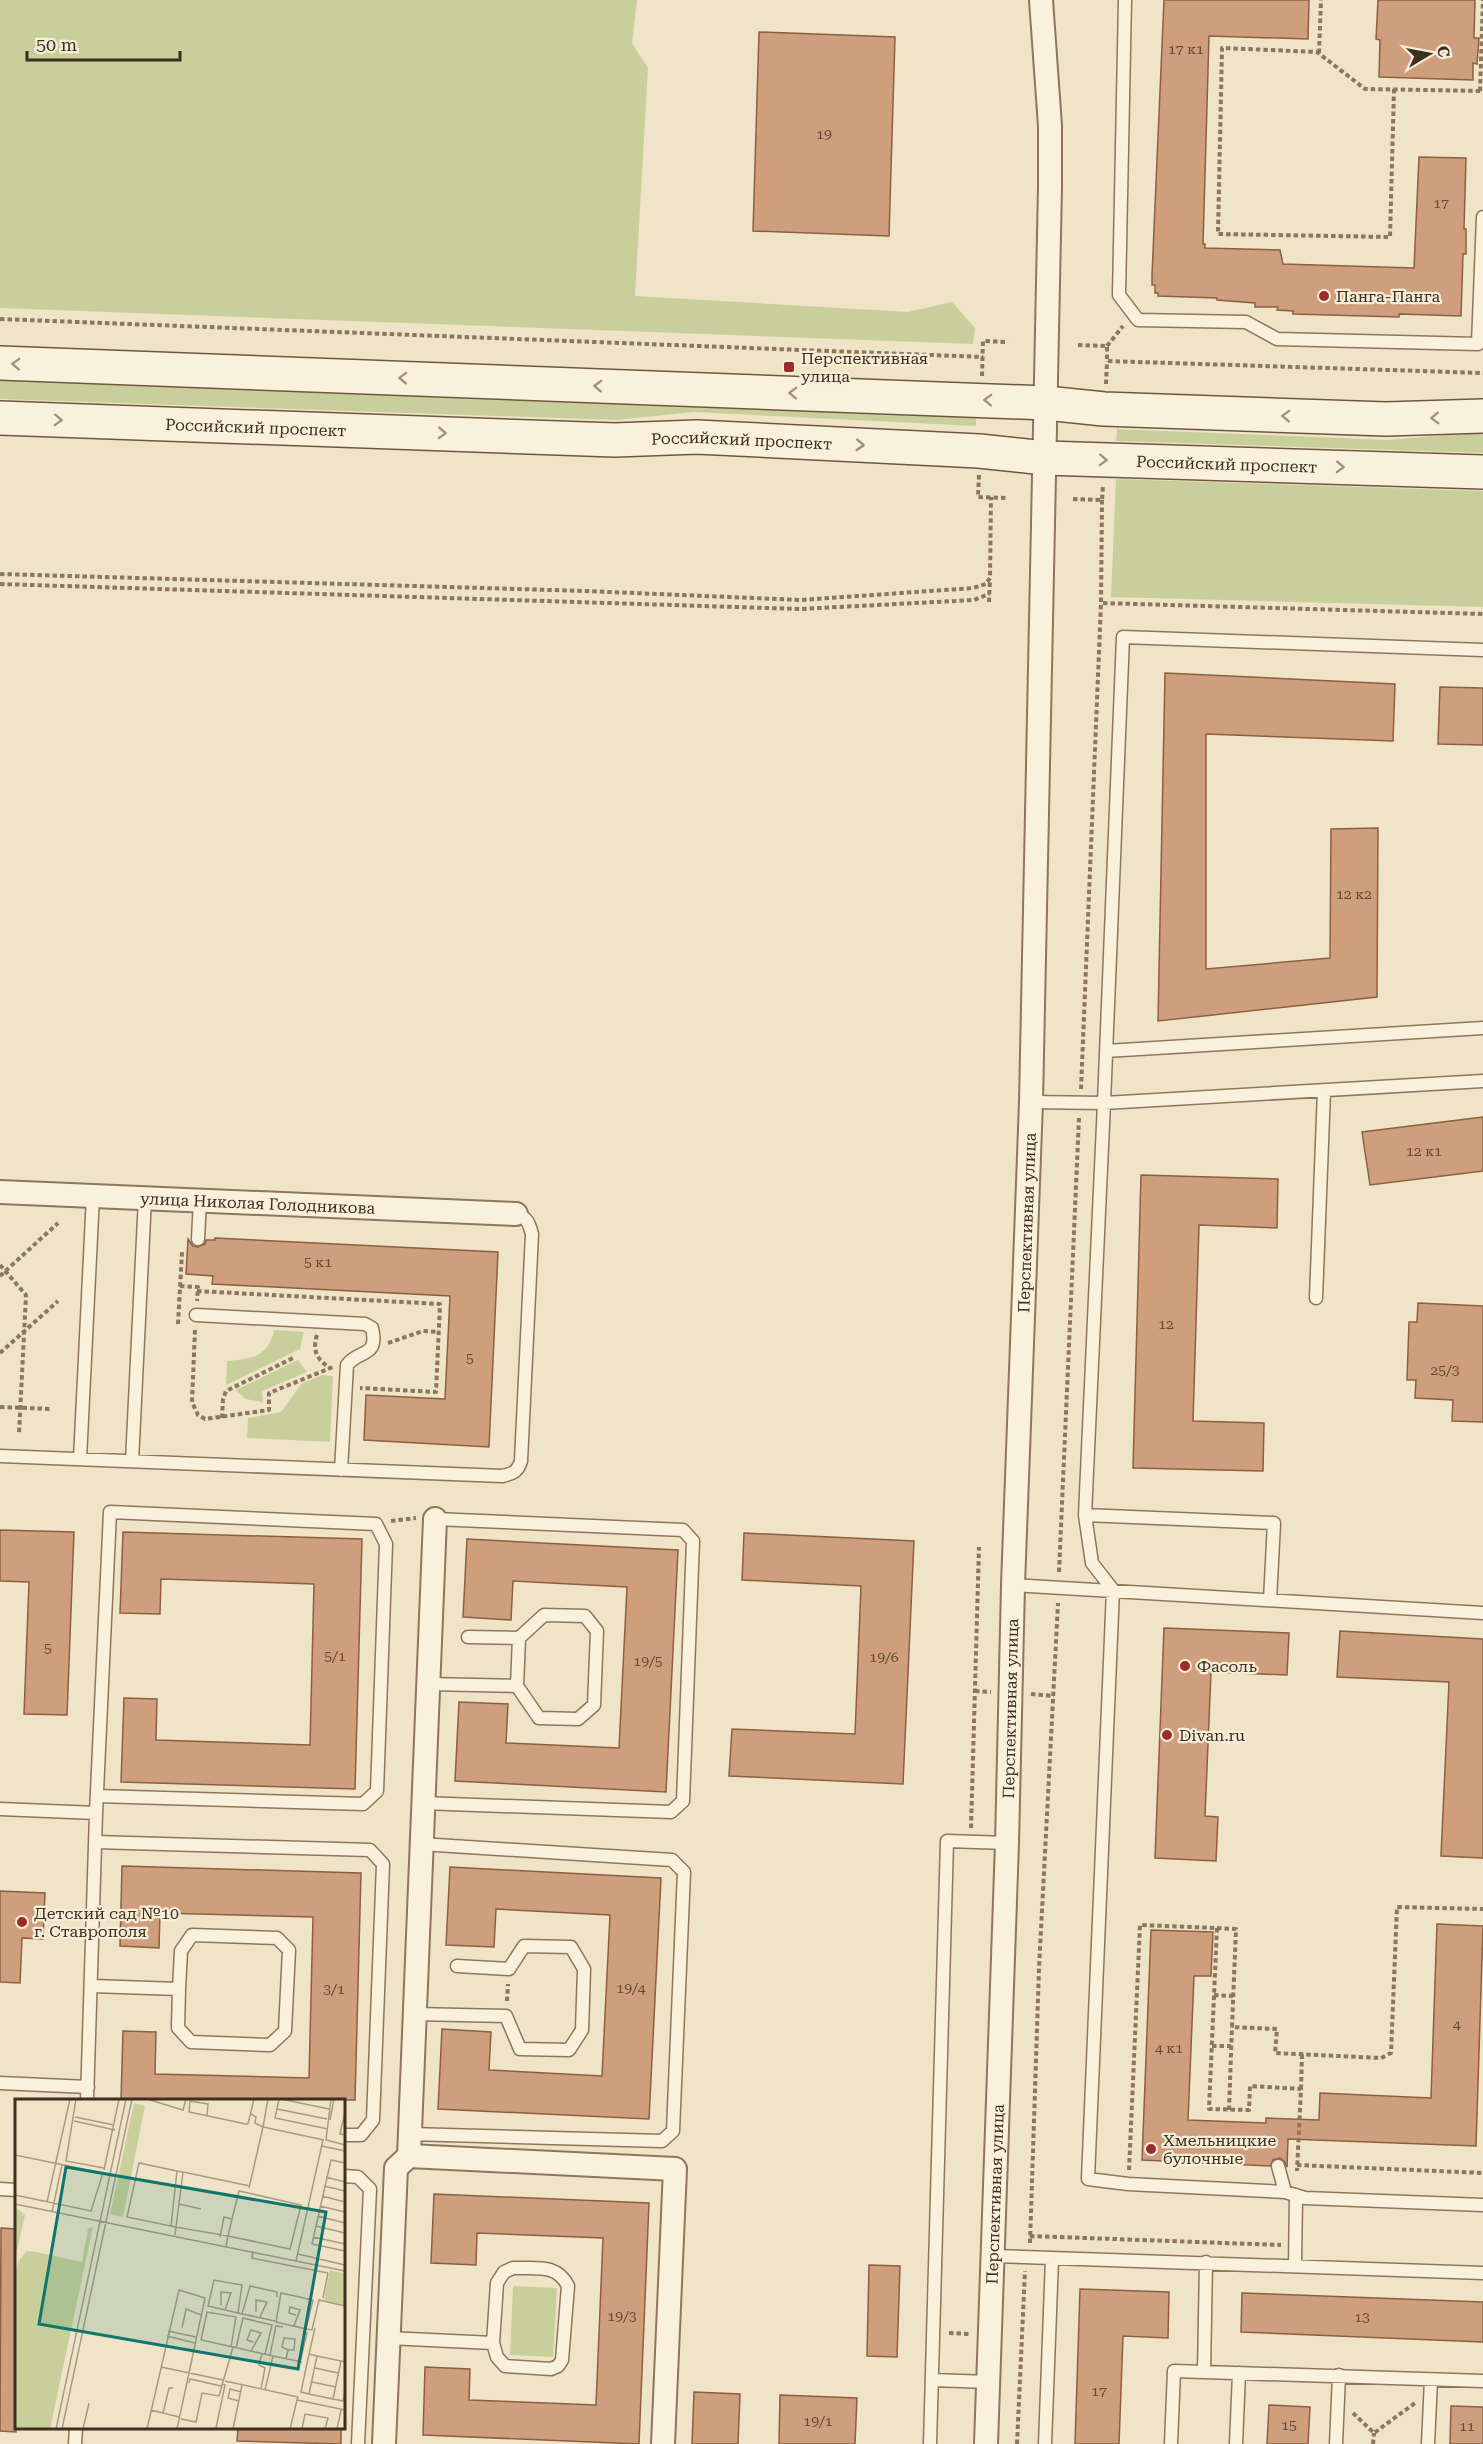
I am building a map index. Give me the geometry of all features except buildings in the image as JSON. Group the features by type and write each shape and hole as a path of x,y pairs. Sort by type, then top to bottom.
{"main road":[{"path":"0,363 1046,403 1113,409 1386,419 1483,416"},
{"name":"Российский проспект","path":"0,418 603,439 697,437 980,451 1045,458 1483,472"}],"street":[{"name":"Перспективная улица","path":"986,2444 1007,1843 1013,1584 1031,1102 1050,126 1041,0"},
{"name":"улица Николая Голодникова","path":"0,1192 516,1214"},
{"path":"409,2157 435,1519"},
{"path":"384,2444 396,2168 409,2157 675,2169 663,2444"}],"lane":[{"path":"1125,0 1119,295 1138,321 1246,322 1276,339 1481,345 1483,217"},
{"path":"1483,650 1123,637 1085,1515 1092,1563 1113,1590 1088,2179 1128,2184 1291,2194 1305,2198 1483,2205"},
{"path":"1106,1051 1483,1028"},
{"path":"1031,1102 1104,1103 1483,1081"},
{"path":"1316,1298 1324,1091"},
{"path":"80,1459 93,1196"},
{"path":"132,1461 146,1198"},
{"path":"198,1239 200,1200"},
{"path":"0,1456 502,1476 511,1474 518,1469 521,1461 532,1234 529,1222 524,1216 516,1214"},
{"path":"196,1315 369,1325 373,1334 372,1348 369,1352 349,1361 347,1365 341,1470"},
{"path":"87,2099 92,1986 94,1842 110,1512 376,1524 386,1544 377,1791 363,1804 97,1796"},
{"path":"1085,1515 1274,1523 1270,1600"},
{"path":"422,1803 671,1812 683,1801 693,1541 683,1530 435,1519"},
{"path":"1013,1584 1483,1613"},
{"path":"468,1637 519,1638 544,1615 585,1616 597,1631 594,1705 578,1719 539,1718 517,1686 519,1638"},
{"path":"428,1684 517,1686"},
{"path":"0,1809 96,1813"},
{"path":"930,2444 948,1841 1007,1843"},
{"path":"94,1842 370,1850 383,1864 373,2120 361,2135 345,2135"},
{"path":"410,2134 662,2141 672,2131 684,1872 672,1860 421,1845"},
{"path":"192,1935 277,1938 289,1950 285,2031 270,2045 191,2042 178,2028 179,1989 181,1951 192,1935"},
{"path":"414,2014 506,2016 520,2049 569,2050 582,2030 584,1969 571,1947 524,1946 509,1969 457,1966"},
{"path":"92,1986 179,1989"},
{"path":"0,2083 88,2087"},
{"path":"1278,2166 1291,2194 1295,2245 1294,2265"},
{"path":"345,2176 358,2177 370,2189 358,2444"},
{"path":"0,2189 15,2190"},
{"path":"993,2256 1483,2272"},
{"path":"1045,2444 1052,2259"},
{"path":"1204,2372 1206,2262"},
{"path":"513,2268 553,2269 563,2275 568,2286 562,2360 558,2366 551,2369 505,2366 497,2357 493,2343 496,2283 504,2272 513,2268"},
{"path":"388,2338 493,2343"},
{"path":"1171,2444 1174,2371 1338,2376 1431,2386 1483,2381"},
{"path":"1236,2444 1239,2373"},
{"path":"1336,2444 1338,2376"},
{"path":"932,2380 988,2382"},
{"path":"1428,2444 1431,2386"},
{"path":"75,2444 76,2429"}],"path":[{"path":"1319,54 1321,0"},
{"path":"1394,90 1390,237 1218,234 1222,48 1319,54 1365,89 1482,91 1483,0"},
{"path":"1106,387 1107,346 1133,313"},
{"path":"0,319 983,357"},
{"path":"982,382 983,341 1008,342"},
{"path":"1078,345 1107,346"},
{"path":"1107,361 1483,373"},
{"path":"979,466 978,497 1006,498"},
{"path":"1017,2444 1023,2276 1029,2257 1039,1968 1059,1587 1101,603 1103,481"},
{"path":"989,602 991,497"},
{"path":"1073,499 1102,500"},
{"path":"0,574 586,591 801,600 973,588 986,584 990,578"},
{"path":"0,584 800,609 974,600 989,594"},
{"path":"1101,603 1483,614"},
{"path":"0,1276 58,1223"},
{"path":"178,1324 182,1252"},
{"path":"0,1265 26,1294 19,1434"},
{"path":"180,1286 198,1287 192,1402 194,1410 205,1419 269,1410 269,1393 331,1368 347,1365"},
{"path":"0,1353 58,1300"},
{"path":"325,1322 316,1335 314,1344 321,1362 331,1368"},
{"path":"372,1348 423,1331 439,1332"},
{"path":"222,1418 223,1398 226,1391 293,1358"},
{"path":"0,1407 52,1409"},
{"path":"376,1524 404,1518 435,1519"},
{"path":"970,1842 979,1547"},
{"path":"1232,2027 1277,2029 1275,2053 1381,2058 1391,2053 1397,1907 1483,1910"},
{"path":"1128,2184 1140,1924 1236,1929 1229,2110"},
{"path":"1217,1928 1209,2109 1249,2110 1250,2086 1301,2089"},
{"path":"506,2016 509,1969"},
{"path":"1214,1995 1233,1996"},
{"path":"1212,2046 1231,2046"},
{"path":"1291,2194 1297,2165 1302,2054"},
{"path":"1297,2165 1483,2173"},
{"path":"1030,2236 1295,2245"},
{"path":"1373,2444 1374,2433 1431,2386"},
{"path":"1338,2398 1374,2433"}],"green space":[{"path":"0,0 637,0 632,43 648,68 635,296 908,312 952,302 975,328 973,344 0,308"},
{"path":"0,377 976,414 976,426 694,412 616,420 0,399"},
{"path":"1117,429 1387,440 1483,432 1483,453 1116,441"},
{"path":"1116,479 1483,491 1483,607 1111,597"},
{"path":"274,1330 304,1332 300,1349 226,1385 227,1361 257,1355 268,1346"},
{"path":"298,1360 307,1372 262,1391 263,1402 245,1399 236,1390"},
{"path":"322,1375 333,1376 330,1442 247,1438 248,1418 281,1412 301,1384"},
{"path":"513,2286 557,2288 553,2357 510,2355"}],"place":[{"name":"Панга-Панга","path":"1324,296"},
{"name":"Перспективная улица","path":"789,367"},
{"name":"Фасоль","path":"1185,1666"},
{"name":"Divan.ru","path":"1167,1735"},
{"name":"Детский сад №10 г. Ставрополя","path":"22,1922"},
{"name":"Хмельницкие булочные","path":"1151,2149"}]}
